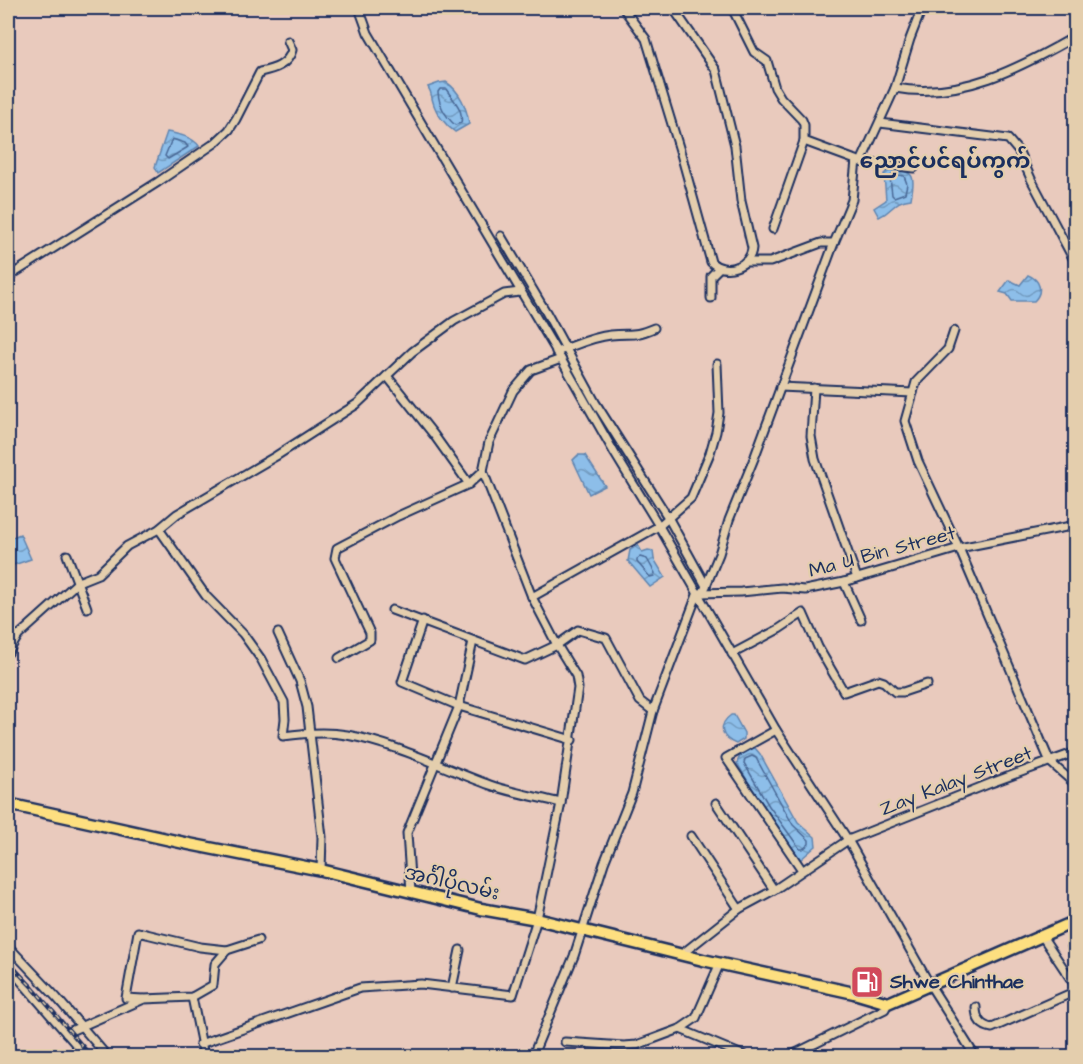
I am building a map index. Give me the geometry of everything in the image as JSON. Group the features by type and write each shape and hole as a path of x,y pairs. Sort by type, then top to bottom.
{"main road":[{"name":"အင်္ဂါပိုလမ်း","path":"8,804 321,870 481,909 537,919 854,993 888,1003"},
{"path":"888,1003 1076,921"}],"street":[{"path":"359,8 374,43 615,454 701,592"},
{"path":"623,8 646,39 711,262 719,268 735,267 745,262 751,255 752,248 741,201 735,146 722,89 716,70 673,8"},
{"path":"732,8 754,52 767,61 775,88 802,120 804,141 773,228"},
{"path":"536,1056 533,1055 574,956 632,793 653,711 701,592 720,554 729,520 852,200 858,161 880,123 895,88 922,8"},
{"path":"895,88 925,92 962,87 1011,70 1076,36"},
{"path":"8,277 215,143 237,119 260,72 282,65 290,57 292,50 288,41"},
{"path":"880,123 1008,139 1018,152 1076,264"},
{"path":"804,141 858,161 914,168"},
{"path":"501,237 567,348 595,402 669,519 701,592 732,654 776,730 848,840 972,1055"},
{"path":"745,262 770,262 821,243 834,243"},
{"path":"711,298 711,276 719,268"},
{"path":"8,653 18,636 78,582 98,574 127,546 159,529 177,514 276,456 357,404 432,335 504,294 520,292"},
{"path":"556,352 584,340 612,335 638,335 654,328"},
{"path":"954,331 948,349 916,382 905,421 918,461 959,548 1050,762 1076,785"},
{"path":"200,1044 360,988 421,984 513,995 537,919 561,803 578,688 576,676 532,597 483,471 489,442 513,391 531,370 561,359"},
{"path":"532,597 659,526 691,498 710,453 719,413 717,364"},
{"path":"387,376 469,484"},
{"path":"780,387 913,393"},
{"path":"814,388 811,436 815,459 857,578"},
{"path":"339,658 370,640 370,633 335,558 338,548 398,516 469,484 483,471"},
{"name":"Ma U Bin Street","path":"701,592 741,592 782,588 805,590 844,582 959,548 1076,525"},
{"path":"159,529 206,596 229,618 261,658 284,702 283,736 310,733 345,735 365,739 435,762 491,785 561,803"},
{"path":"67,555 87,608"},
{"path":"844,582 861,620"},
{"path":"392,610 525,660 557,645 578,630 606,638 640,701 653,711"},
{"path":"732,654 803,614 818,647 844,692 878,680 884,682 891,691 895,692 903,692 927,684"},
{"path":"423,620 402,682 459,706 572,740"},
{"path":"8,633 18,636"},
{"path":"278,633 300,681 307,707 322,837 321,870"},
{"path":"411,892 407,834 459,706 473,641"},
{"path":"776,730 726,758 802,870"},
{"name":"Zay Kalay Street","path":"682,954 739,909 774,890 848,840 1076,752"},
{"path":"716,803 774,890"},
{"path":"691,836 739,909"},
{"path":"227,950 215,964 213,984 192,996 126,998 138,932 200,947 227,950 258,940"},
{"path":"976,1007 979,1021 984,1027 992,1028 1076,989 1042,936"},
{"path":"1076,945 1072,947 1076,954"},
{"path":"8,946 107,1056"},
{"path":"452,987 460,950"},
{"path":"565,1042 631,1046 680,1029 696,1018 720,963"},
{"path":"8,966 86,1056"},
{"path":"1070,979 1076,972"},
{"path":"192,996 204,1056"},
{"path":"66,1033 144,999"},
{"path":"790,1056 885,1009 888,1003"},
{"path":"680,1029 745,1056"}],"water":[{"path":"446,82 459,95 468,118 469,124 455,132 434,106 428,87"},
{"path":"167,132 189,138 199,146 158,173 155,167"},
{"path":"890,169 909,173 913,179 911,199 900,202 879,217 874,208 886,200 884,174"},
{"path":"1028,275 1036,280 1039,287 1039,294 1034,301 1012,301 1007,294 1000,292 1009,280 1020,285"},
{"path":"578,455 585,455 605,486 589,494 573,460"},
{"path":"20,534 31,559 8,567 8,539"},
{"path":"638,545 642,552 653,551 654,559 665,577 650,587 628,561 630,550"},
{"path":"731,715 734,715 744,733 744,739 736,744 724,735 722,727"},
{"path":"755,748 798,822 815,837 816,846 800,860 764,809 737,763 743,753"}],"railway":[{"path":"8,962 91,1056"}],"place":[{"name":"Shwe Chinthae","path":"867,982"}],"district":[{"name":"ညောင်ပင်ရပ်ကွက်","path":"945,161"}]}
